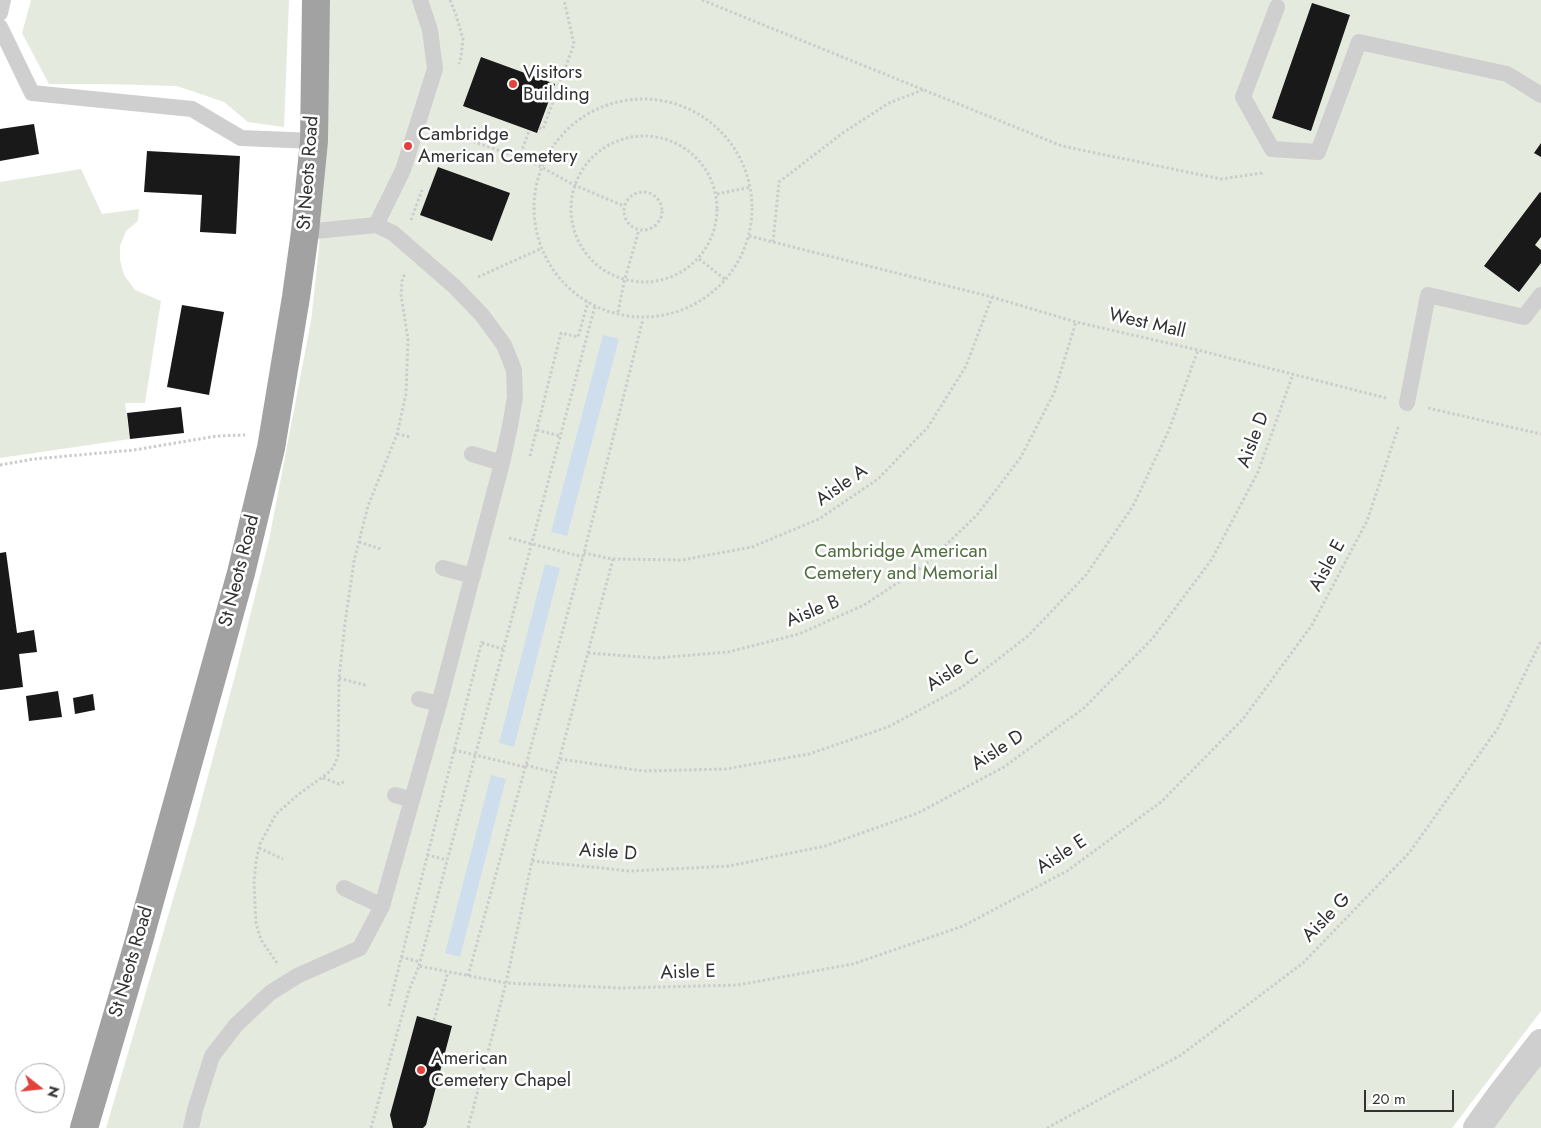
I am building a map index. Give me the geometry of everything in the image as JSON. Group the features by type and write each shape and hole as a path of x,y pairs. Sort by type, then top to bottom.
{"highway":[{"name":"St Neots Road","path":"84,1128 138,944 241,573 271,448 305,232 314,141 316,0"}],"street":[{"path":"1477,1128 1541,1043"}],"lane":[{"path":"0,13 3,0"},
{"path":"376,225 403,170 435,69 430,30 420,0"},
{"path":"1277,7 1243,97 1272,149 1318,152 1360,42 1506,74 1541,95"},
{"path":"0,27 32,92 192,109 241,138 314,141"},
{"path":"191,1128 194,1110 212,1056 236,1025 270,993 297,976 360,948 382,906 440,704 502,463 515,396 514,370 504,345 482,316 455,287 393,233 376,225 305,232"},
{"path":"1407,403 1428,294 1524,317 1541,295"},
{"path":"472,454 502,463"},
{"path":"443,568 472,576"},
{"path":"419,699 440,704"},
{"path":"395,795 412,800"},
{"path":"344,888 382,906"}],"path":[{"path":"540,128 543,129 574,44 564,0"},
{"path":"702,0 1062,146 1221,180 1262,172 1272,149"},
{"path":"773,242 779,182 859,122 889,103 925,89"},
{"path":"638,98 669,101 698,112 723,132 741,157 751,187 749,236 742,255 726,280 703,300 675,313 643,319 595,306 568,288 540,250 533,224 535,199 542,167 558,140 580,118 608,104 638,98"},
{"path":"418,122 542,167 574,184 624,206"},
{"path":"440,140 443,131"},
{"path":"519,158 529,131"},
{"path":"651,136 681,146 705,168 717,194 713,233 699,259 681,273 662,282 624,282 588,260 570,224 574,184 591,157 618,140 651,136"},
{"path":"410,224 423,186"},
{"path":"717,194 751,187"},
{"path":"646,192 657,197 662,208 660,220 651,228 639,230 629,225 624,214 624,206 634,194 646,192"},
{"path":"618,312 624,282 639,230"},
{"name":"West Mall","path":"749,236 992,298 1076,322 1541,434"},
{"path":"455,287 540,250"},
{"path":"297,976 280,967 270,955 262,940 256,923 254,883 260,848 267,829 276,814 333,768 339,748 337,736 339,678 347,604 358,542 368,506 397,434 406,394 408,339 401,295 402,281 416,253"},
{"path":"699,259 726,280"},
{"name":"Aisle A","path":"506,547 509,538 584,555 613,559 682,560 752,547 819,519 878,479 928,427 966,366 992,298"},
{"path":"530,457 561,333 578,337 588,302"},
{"path":"371,1128 409,990 419,964 595,306"},
{"path":"468,976 584,555 643,319"},
{"name":"Aisle B","path":"588,653 656,658 728,652 799,634 864,605 925,565 977,515 1021,457 1054,393 1076,322"},
{"name":"Aisle C","path":"560,759 643,771 726,769 772,761 809,754 888,727 962,687 1028,636 1086,575 1133,506 1169,430 1198,350"},
{"name":"Aisle D","path":"532,861 630,871 729,866 825,846 908,816 1004,767 1084,708 1153,638 1212,559 1258,472 1293,374"},
{"name":"Aisle E","path":"401,957 448,972 506,984 621,988 738,985 853,964 963,926 1067,871 1161,802 1244,719 1312,624 1367,521 1407,403"},
{"path":"537,430 560,436"},
{"path":"247,444 249,434"},
{"path":"397,434 410,436"},
{"path":"0,465 62,456 134,450 217,436 235,435"},
{"path":"358,542 381,550"},
{"path":"468,1128 506,984 532,861 613,559"},
{"path":"389,1006 484,634"},
{"name":"Aisle G","path":"1046,1128 1181,1055 1303,963 1409,853 1498,728 1541,641"},
{"path":"482,643 504,649"},
{"path":"339,678 368,686"},
{"path":"454,750 556,773"},
{"path":"322,778 339,784 346,782"},
{"path":"260,848 283,859"},
{"path":"427,855 447,860"},
{"path":"434,1020 448,972"}],"green space":[{"path":"31,0 289,0 284,127 248,122 224,102 177,86 49,84 22,33"},
{"name":"Cambridge American Cemetery and Memorial","path":"330,0 1541,0 1541,1011 1452,1128 106,1128 195,824 269,540 311,321 319,248"},
{"path":"81,169 102,214 139,209 138,221 126,231 120,246 120,260 124,275 135,290 161,301 145,403 125,403 130,439 0,458 0,182"},
{"path":"1541,1060 1541,1128 1490,1128"}],"water":[{"path":"603,335 619,339 567,536 551,532"},
{"path":"545,564 560,568 514,747 499,743"},
{"path":"491,775 506,779 460,957 445,953"}],"building":[{"path":"1312,3 1350,15 1311,131 1272,118"},
{"path":"481,57 555,84 537,133 463,106"},
{"path":"34,124 39,154 0,161 0,129"},
{"path":"1541,143 1541,157 1534,153"},
{"path":"147,151 240,156 236,234 200,232 202,195 144,192"},
{"path":"438,167 510,193 492,241 420,215"},
{"path":"1540,192 1541,237 1535,245 1541,250 1541,263 1519,292 1484,266"},
{"path":"182,305 224,312 209,395 167,387"},
{"path":"181,407 184,433 130,439 127,413"},
{"path":"6,552 17,633 34,630 37,652 19,654 23,687 0,690 0,553"},
{"path":"58,691 62,717 29,721 26,696"},
{"path":"93,694 95,710 75,714 73,698"},
{"name":"American Cemetery Chapel","path":"417,1016 452,1026 426,1125 423,1128 393,1128 390,1115"}],"place":[{"name":"Visitors Building","path":"513,84"},
{"name":"Cambridge American Cemetery","path":"408,146"},
{"name":"American Cemetery Chapel","path":"421,1070"}]}
